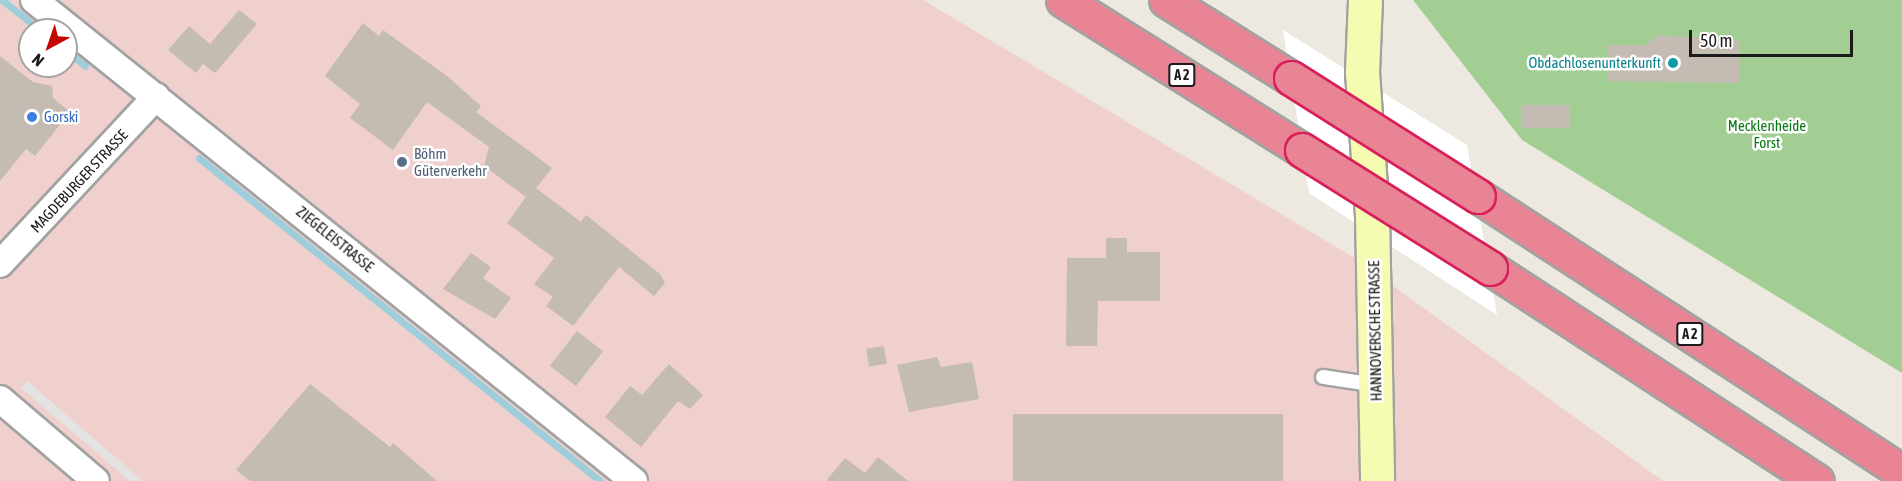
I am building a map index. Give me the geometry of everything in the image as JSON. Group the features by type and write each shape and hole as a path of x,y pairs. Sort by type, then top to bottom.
{"highway":[{"name":"A 2","path":"1062,0 1490,268 1817,481"},
{"name":"A 2","path":"1166,0 1478,196 1902,472"}],"main road":[{"name":"HANNOVERSCHE STRASSE","path":"1365,0 1362,72 1370,182 1377,481"}],"street":[{"name":"ZIEGELEISTRASSE","path":"34,0 634,481"},
{"name":"MAGDEBURGER STRASSE","path":"0,264 156,97"},
{"path":"0,399 96,481"}],"lane":[{"path":"1323,377 1376,385"}],"shaded area":[{"path":"0,0 923,0 1353,257 1663,481 0,481"},
{"path":"27,381 143,481 130,481 21,388"}],"green space":[{"name":"Mecklenheide Forst","path":"1413,0 1902,0 1902,373 1522,140"}],"pier":[{"path":"1283,30 1467,145 1497,315 1309,193"}],"building":[{"path":"239,10 257,24 215,73 203,64 196,73 168,50 189,26 210,44"},
{"path":"363,23 379,36 383,30 447,76 481,106 476,112 552,168 536,188 581,222 586,215 660,274 665,283 654,296 619,267 573,326 546,306 553,297 534,284 554,258 507,223 526,197 484,166 489,147 427,102 393,150 350,118 360,104 325,76"},
{"name":"Obdachlosenunterkunft","path":"1657,35 1739,41 1740,83 1607,81 1607,45 1646,45"},
{"path":"0,56 18,70 18,78 28,78 33,82 52,86 53,98 70,112 35,156 26,149 0,181"},
{"path":"1521,105 1570,105 1570,128 1521,128"},
{"path":"1106,238 1127,238 1127,252 1160,252 1160,301 1098,301 1097,346 1066,346 1067,258 1106,258"},
{"path":"471,253 491,267 483,278 511,298 495,319 443,289"},
{"path":"577,331 603,351 576,386 550,366"},
{"path":"884,346 887,364 869,367 866,349"},
{"path":"937,357 941,367 972,362 979,399 909,412 897,365"},
{"path":"669,364 703,395 690,409 678,401 641,447 605,417 630,386 642,395"},
{"path":"310,384 390,447 393,443 437,481 250,481 236,470"},
{"path":"1013,414 1283,414 1283,481 1013,481"},
{"path":"878,457 908,481 826,481 845,458 865,473"}],"waterway":[{"path":"2,0 25,18"},
{"path":"78,60 85,66"},
{"path":"199,158 600,481"}],"place":[{"name":"Obdachlosenunterkunft","path":"1673,63"},
{"name":"Gorski","path":"32,117"},
{"name":"Böhm Güterverkehr","path":"402,162"}]}
